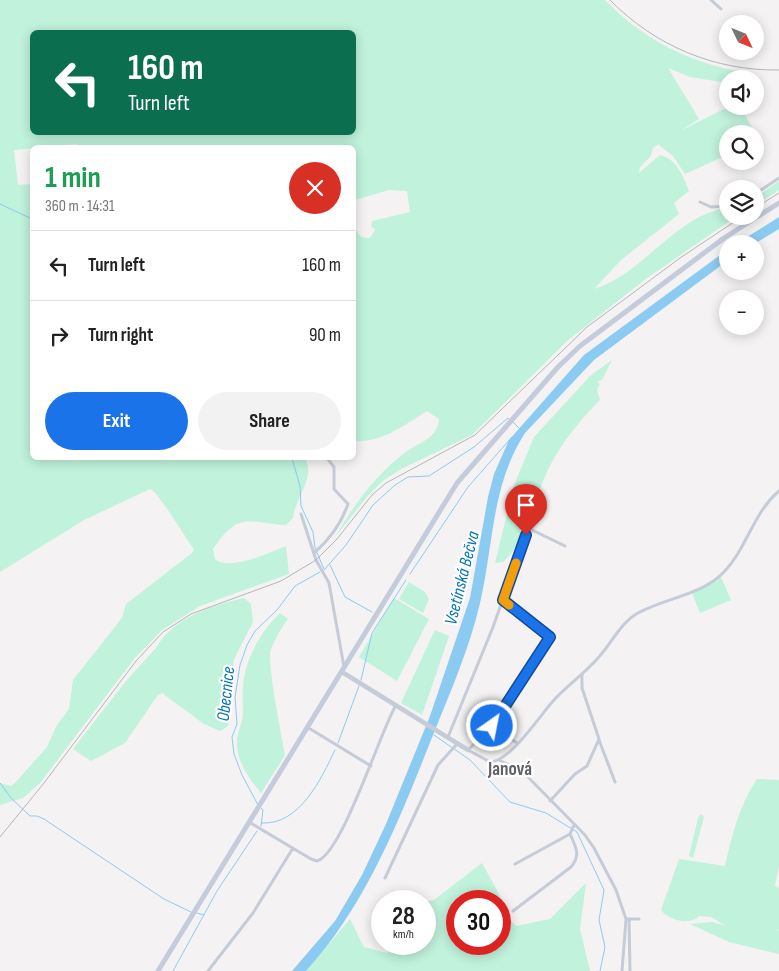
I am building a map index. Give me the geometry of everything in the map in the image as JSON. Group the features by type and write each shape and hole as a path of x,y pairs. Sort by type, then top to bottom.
{"main road":[{"path":"158,971 451,492 558,367 580,346 724,238 779,203"}],"street":[{"path":"711,0 721,9"},
{"path":"764,188 779,178"},
{"path":"700,202 711,207 719,207"},
{"path":"314,553 326,542 343,516 348,504 334,489 334,467 329,460"},
{"path":"301,514 314,553 329,583 343,670 457,745 487,762 499,760 517,743 554,700 598,659 629,619 638,612 699,587 723,572 761,510 779,491"},
{"path":"446,736 503,600 530,529 565,546"},
{"path":"468,750 492,726 550,637 503,600"},
{"path":"582,673 582,688 615,782"},
{"path":"249,822 313,861 327,856 371,766 397,706"},
{"path":"492,726 517,743"},
{"path":"307,727 371,766"},
{"path":"550,801 575,774 587,766 599,739"},
{"path":"385,878 438,765 457,745"},
{"path":"499,760 522,771 550,801 572,829 594,848 616,890 628,919 630,971"},
{"path":"515,864 572,829"},
{"path":"513,912 571,867 576,860 576,847 572,829"},
{"path":"208,971 253,913 292,848"},
{"path":"628,919 639,919"},
{"path":"622,971 628,919"}],"green space":[{"path":"0,0 605,0 635,27 668,48 705,63 734,70 719,70 719,82 690,77 668,68 699,119 680,131 719,112 719,115 745,115 751,125 719,125 719,159 685,174 673,156 659,145 663,142 653,148 651,156 640,167 639,173 660,155 666,157 679,169 689,191 674,203 679,214 621,260 594,289 612,282 675,233 708,213 719,210 719,225 724,225 647,278 567,341 472,435 403,468 384,480 370,493 335,537 358,502 384,470 406,452 432,435 438,425 439,419 427,411 383,436 356,441 356,231 361,237 370,238 375,230 371,226 372,221 410,212 407,191 389,190 356,200 356,145 77,144 30,145 30,148 14,150 18,185 30,184 30,460 306,460 308,473 293,518 286,525 253,521 238,524 222,537 213,549 215,559 230,563 250,560 286,546 289,574 200,606 162,630 134,659 40,783 23,798 0,805 0,783 11,786 15,783 47,747 57,725 69,709 73,680 122,618 126,604 192,553 194,549 165,506 150,489 84,520 0,572"},
{"path":"779,181 779,190 764,199 764,192"},
{"path":"612,360 602,380 597,382 600,384 597,390 600,400 584,417 557,454 541,485 524,533 503,562 495,563 514,485 534,437 590,376"},
{"path":"721,577 731,600 700,613 692,593"},
{"path":"409,582 425,592 429,599 423,613 399,599"},
{"path":"244,598 251,604 253,622 234,659 228,726 220,731 204,724 162,693 157,696 125,743 91,761 73,749 126,681 172,629 182,621 206,609"},
{"path":"394,598 429,619 397,681 359,657"},
{"path":"280,613 288,619 274,641 270,656 272,683 285,755 261,793 241,761 238,754 237,739 243,716 244,676 247,666 260,637"},
{"path":"435,630 449,636 422,715 401,703"},
{"path":"757,779 779,780 779,867 775,886 779,888 779,929 776,931 779,930 779,954 729,942 690,924 712,922 726,926 711,917 699,916 690,921 685,921 669,917 661,910 679,859 725,866 733,832 741,810"},
{"path":"701,814 704,817 693,858 689,856 698,818"},
{"path":"482,863 497,890 447,890"},
{"path":"586,883 580,929 590,971 306,971 350,919 364,947 371,949 371,955 436,955 436,898 446,891 446,955 511,955 511,921 516,926 550,919"}],"water":[{"path":"779,217 779,229 764,238 764,235 750,235"},
{"path":"719,256 719,267 594,360 525,433 514,453 500,494 485,581 471,636 408,797 380,859 347,918 306,971 292,971 335,921 362,875 386,824 430,716 470,598 488,497 494,474 509,440 584,355"}],"waterway":[{"path":"0,204 30,218"},
{"name":"Obecnice","path":"324,570 346,545 373,505 395,485 408,477 429,476 474,447 508,418 510,420"},
{"name":"Obecnice","path":"513,422 519,428"},
{"path":"410,574 468,487 512,437"},
{"path":"293,460 300,486 301,506 313,532 315,548 324,569"},
{"name":"Obecnice","path":"330,565 345,597 372,612"},
{"name":"Obecnice","path":"258,805 242,775 234,754 232,737 237,724 235,697 240,665 247,645 255,631 277,610 295,586 320,572"},
{"path":"361,680 372,633 406,580"},
{"path":"338,743 359,686"},
{"path":"434,735 470,760 510,802 546,813 577,832 604,890 599,920 605,947 600,971"},
{"path":"262,823 275,822 287,817 298,808 316,786 335,750"},
{"path":"0,783 11,798 30,816 44,819 164,899 191,912"},
{"name":"Obecnice","path":"260,807 263,810 261,826"},
{"name":"Obecnice","path":"173,971 217,891 257,831"},
{"name":"Obecnice","path":"197,913 204,915"}],"railway":[{"path":"610,0 646,30 666,43 687,53 732,66 779,70"},
{"path":"764,202 779,193"},
{"path":"0,837 44,783 136,661 163,632 191,614 281,581 316,560 337,539 372,495 386,483 475,435 587,327 680,258 730,225"}],"slow traffic":[{"path":"509,605 503,600 516,563"}],"district":[{"name":"Janová","path":"510,769"}],"route":[{"path":"492,726 550,637 503,600 526,535"}],"water label":[{"name":"Vsetínská Bečva","path":"462,578"}]}
